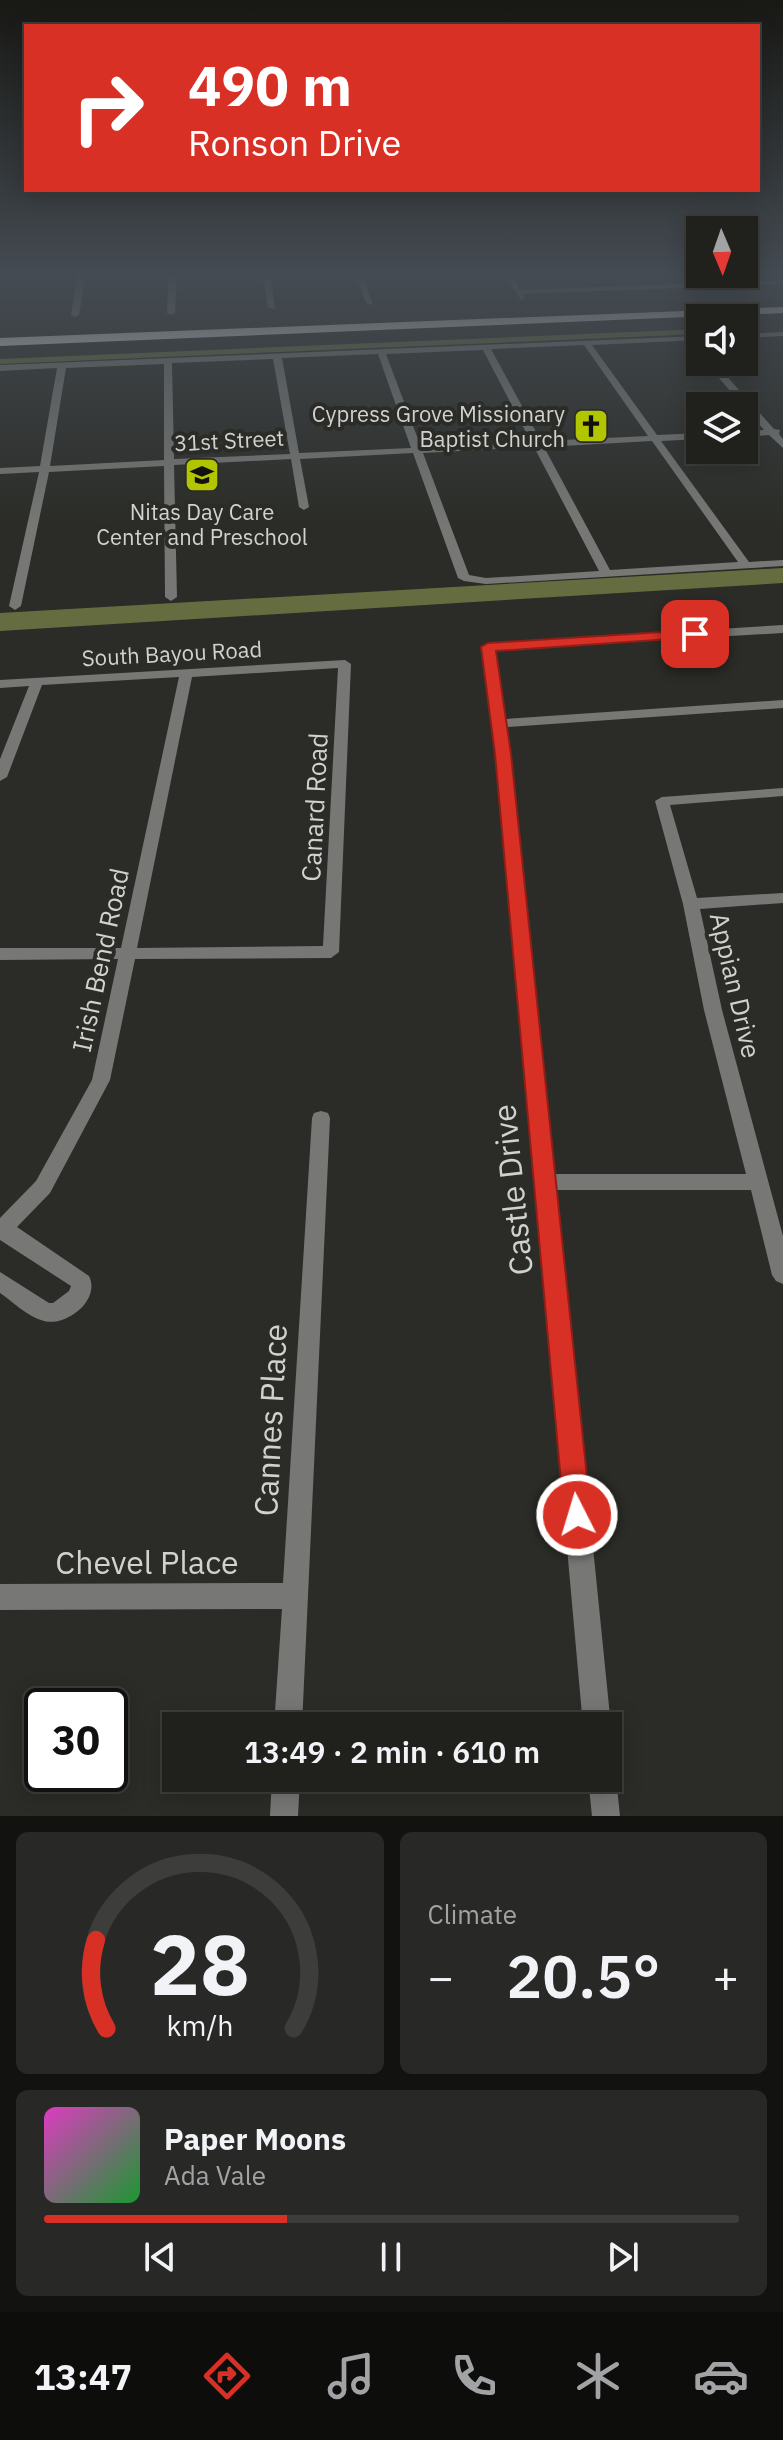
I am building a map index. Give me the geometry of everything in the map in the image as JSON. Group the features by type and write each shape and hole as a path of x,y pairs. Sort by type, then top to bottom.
{"street":[{"path":"0,368 261,357"},
{"path":"277,357 304,507"},
{"path":"383,357 464,578 486,581 605,571 783,563"},
{"path":"491,357 605,571"},
{"path":"596,357 745,564"},
{"path":"168,361 171,597"},
{"path":"15,606 45,469 62,365"},
{"path":"721,376 783,445"},
{"path":"758,433 783,432"},
{"name":"31st Street","path":"0,471 686,437"},
{"name":"Castle Drive","path":"596,1712 500,723 488,647 783,629"},
{"name":"South Bayou Road","path":"0,684 345,664"},
{"name":"Canard Road","path":"129,953 331,952 345,664"},
{"name":"Irish Bend Road","path":"1,1230 43,1187 101,1080 187,672"},
{"path":"0,777 37,681"},
{"path":"500,723 783,704"},
{"name":"Appian Drive","path":"783,792 662,801 691,904 713,1010 783,1275"},
{"path":"691,904 783,898"},
{"path":"0,954 129,953"},
{"name":"Cannes Place","path":"289,1712 321,1118"},
{"path":"546,1182 759,1182"},
{"path":"0,1281 45,1312 56,1313 79,1296 82,1282 1,1230"},
{"name":"Chevel Place","path":"0,1597 294,1596"},
{"path":"284,1816 285,1792"},
{"path":"603,1792 606,1816"}],"shaded area":[{"path":"53,357 169,357 0,364 0,359"},
{"path":"783,568 783,583 0,631 0,613"}],"place":[{"name":"Cypress Grove Missionary Baptist Church","path":"591,426"},
{"name":"Nitas Day Care Center and Preschool","path":"202,475"}],"route":[{"path":"577,1515 500,723 488,647 695,634"}]}
